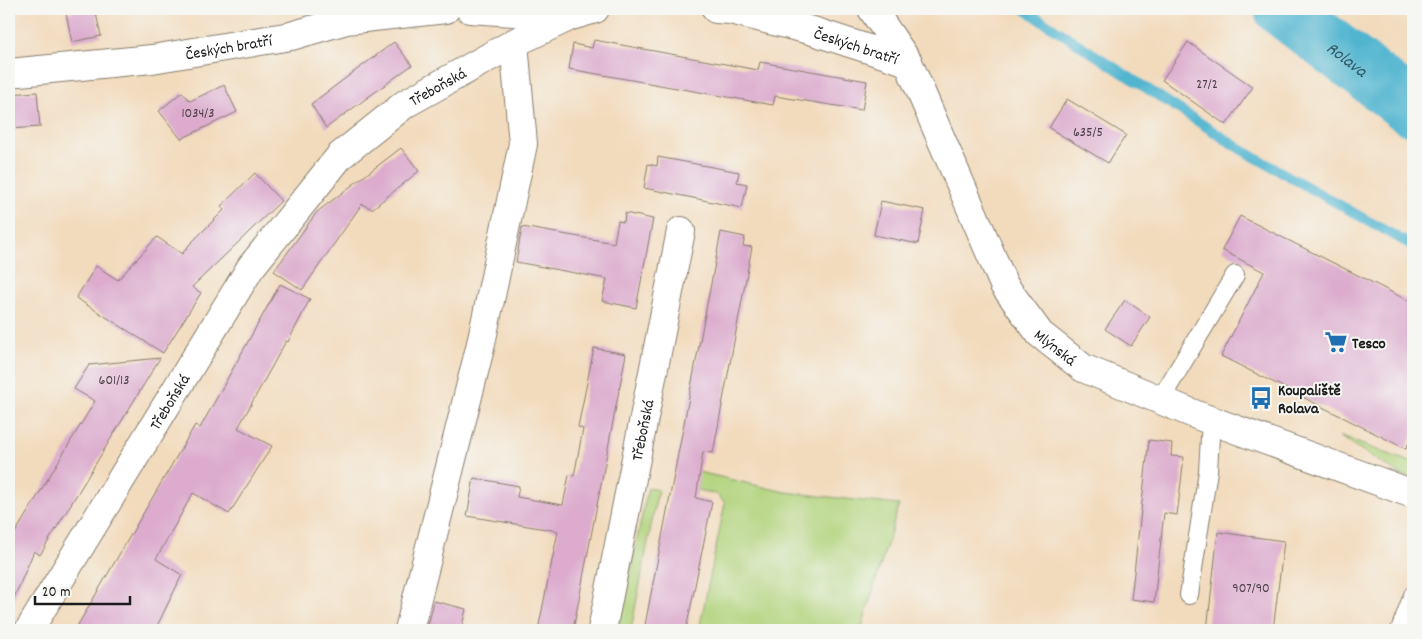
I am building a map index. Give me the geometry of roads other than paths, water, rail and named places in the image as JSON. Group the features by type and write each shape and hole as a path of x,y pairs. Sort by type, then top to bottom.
{"street":[{"name":"Českých bratří","path":"9,73 152,59 291,36 346,20 446,9"},
{"path":"470,9 583,12"},
{"name":"Českých bratří","path":"716,9 730,10 813,31 908,62"},
{"name":"Mlýnská","path":"872,9 908,62 1004,285 1040,334 1083,368 1211,420 1413,494"},
{"path":"409,630 480,348 523,144 514,43 583,12"},
{"name":"Třeboňská","path":"29,630 251,267 340,156 405,104 514,43"},
{"name":"Třeboňská","path":"602,630 682,231"}],"lane":[{"path":"1160,400 1235,275"},
{"path":"1188,595 1208,471 1211,420"},
{"path":"1400,630 1413,595"}],"waterway":[{"path":"1024,9 1242,150 1413,246"},
{"name":"Rolava","path":"1282,9 1413,109"}],"place":[{"name":"Tesco","path":"1336,342"},
{"name":"Koupaliště Rolava","path":"1261,398"}]}
